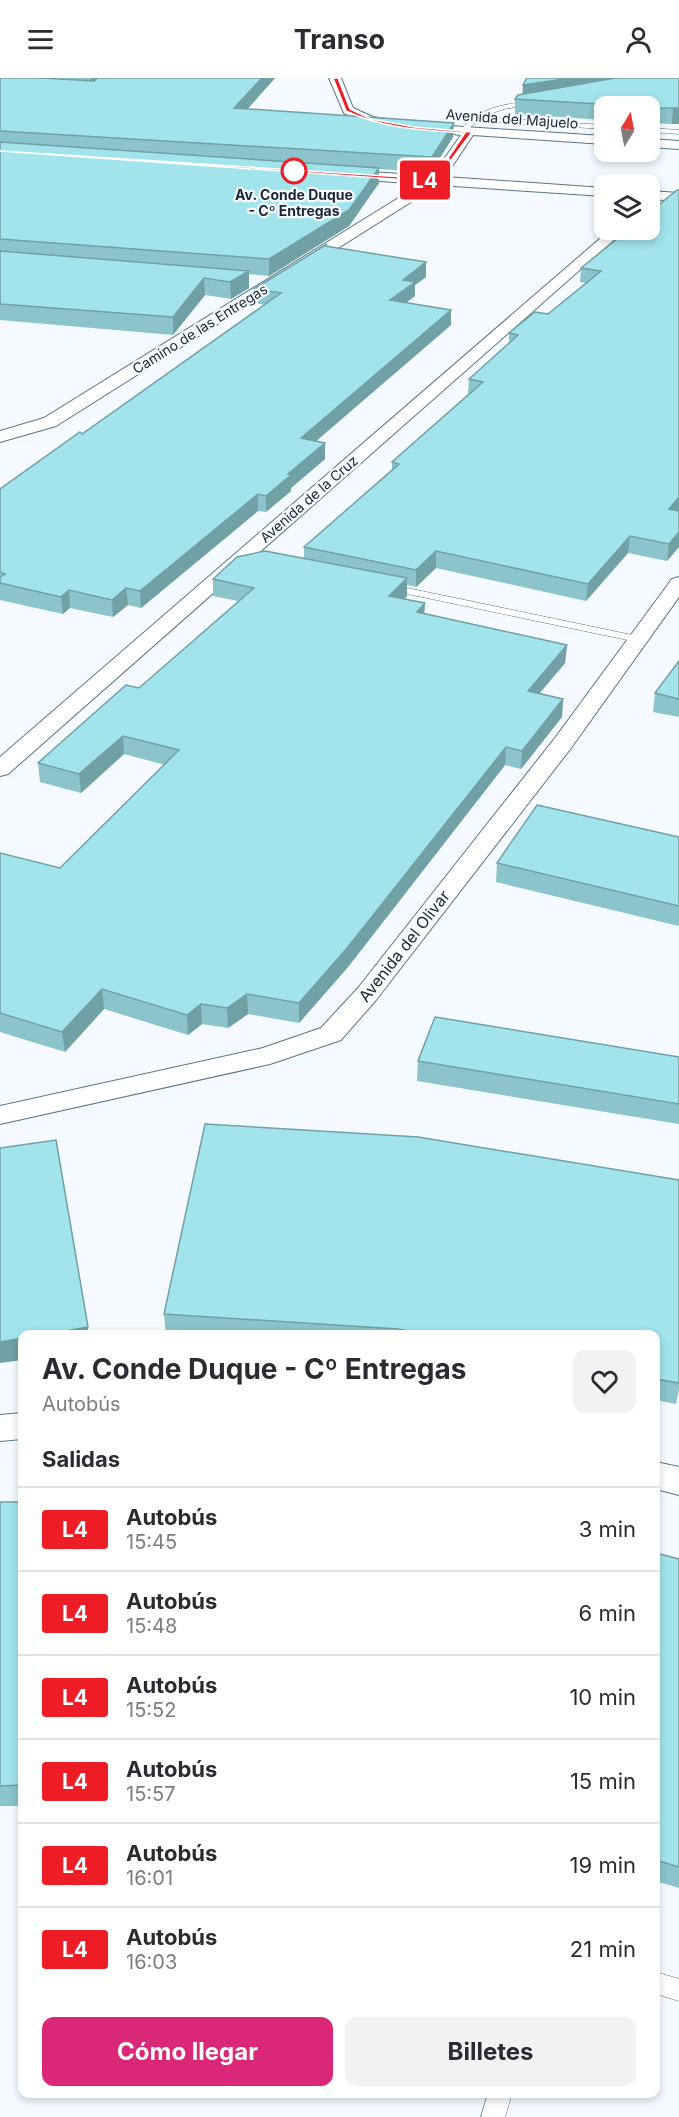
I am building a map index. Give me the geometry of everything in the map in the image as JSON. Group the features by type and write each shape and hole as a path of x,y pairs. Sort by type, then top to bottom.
{"street":[{"path":"335,78 348,110 370,120 414,128"},
{"name":"Avenida del Majuelo","path":"434,129 594,139"},
{"name":"Camino de las Entregas","path":"0,437 50,422 435,181 466,131"},
{"path":"660,144 679,145"},
{"path":"330,174 594,191"},
{"path":"660,197 679,197"},
{"name":"Avenida de la Cruz","path":"0,769 249,558 607,240"},
{"path":"251,281 274,283"},
{"name":"Avenida del Olivar","path":"0,1115 270,1055 332,1034 367,994 555,752 679,583"},
{"path":"0,1428 18,1426"},
{"path":"660,1477 679,1481"}],"lane":[{"path":"466,131 467,125 493,109 540,102"},
{"path":"478,119 594,126"},
{"path":"660,131 679,132"},
{"path":"370,583 637,639"},
{"path":"660,1984 679,1990"},
{"path":"493,2117 499,2098"}],"building":[{"path":"0,78 94,81 98,78 262,78 234,108 454,123 432,157 0,131"},
{"path":"527,78 571,78 523,85"},
{"path":"615,78 679,78 679,108 660,108 660,96 594,96 594,104 515,99 518,95"},
{"path":"0,142 379,168 349,210 269,259 0,239"},
{"path":"679,190 679,497 669,509 679,511 679,532 669,544 630,536 588,584 436,551 416,570 304,547 399,464 392,462 483,382 469,379 518,335 509,333 535,312 548,314 601,271 581,268 616,240 660,240 660,204"},
{"path":"327,244 325,246 426,262 403,280 415,282 390,300 451,310 301,438 325,443 288,474 291,475 266,496 258,494 140,591 126,588 112,600 69,590 61,597 0,583 0,577 5,574 0,572 0,489 80,432 82,434 281,293 254,289"},
{"path":"0,251 249,271 230,282 204,278 173,317 0,304"},
{"path":"265,551 407,578 389,596 425,603 417,612 567,645 528,691 563,699 522,751 506,747 348,947 299,1003 247,994 227,1008 201,1004 187,1015 102,989 62,1032 0,1013 0,853 60,868 179,750 123,736 79,774 38,763 126,685 139,688 254,588 213,579 237,557"},
{"path":"679,661 679,699 655,693"},
{"path":"537,805 679,837 679,906 497,863"},
{"path":"435,1017 679,1057 679,1104 418,1061"},
{"path":"205,1124 418,1137 679,1180 679,1383 660,1380 660,1330 403,1330 164,1314"},
{"path":"56,1140 88,1327 71,1330 18,1330 18,1339 0,1342 0,1148"},
{"path":"0,1502 18,1502 18,1785 0,1786"},
{"path":"660,1554 679,1559 679,1867 660,1861"}],"bus line":[{"name":"L4","path":"0,151 435,181 469,132 414,128 370,120 348,110 335,78"}],"place":[{"name":"Av. Conde Duque - Cº Entregas","path":"294,171"}]}
